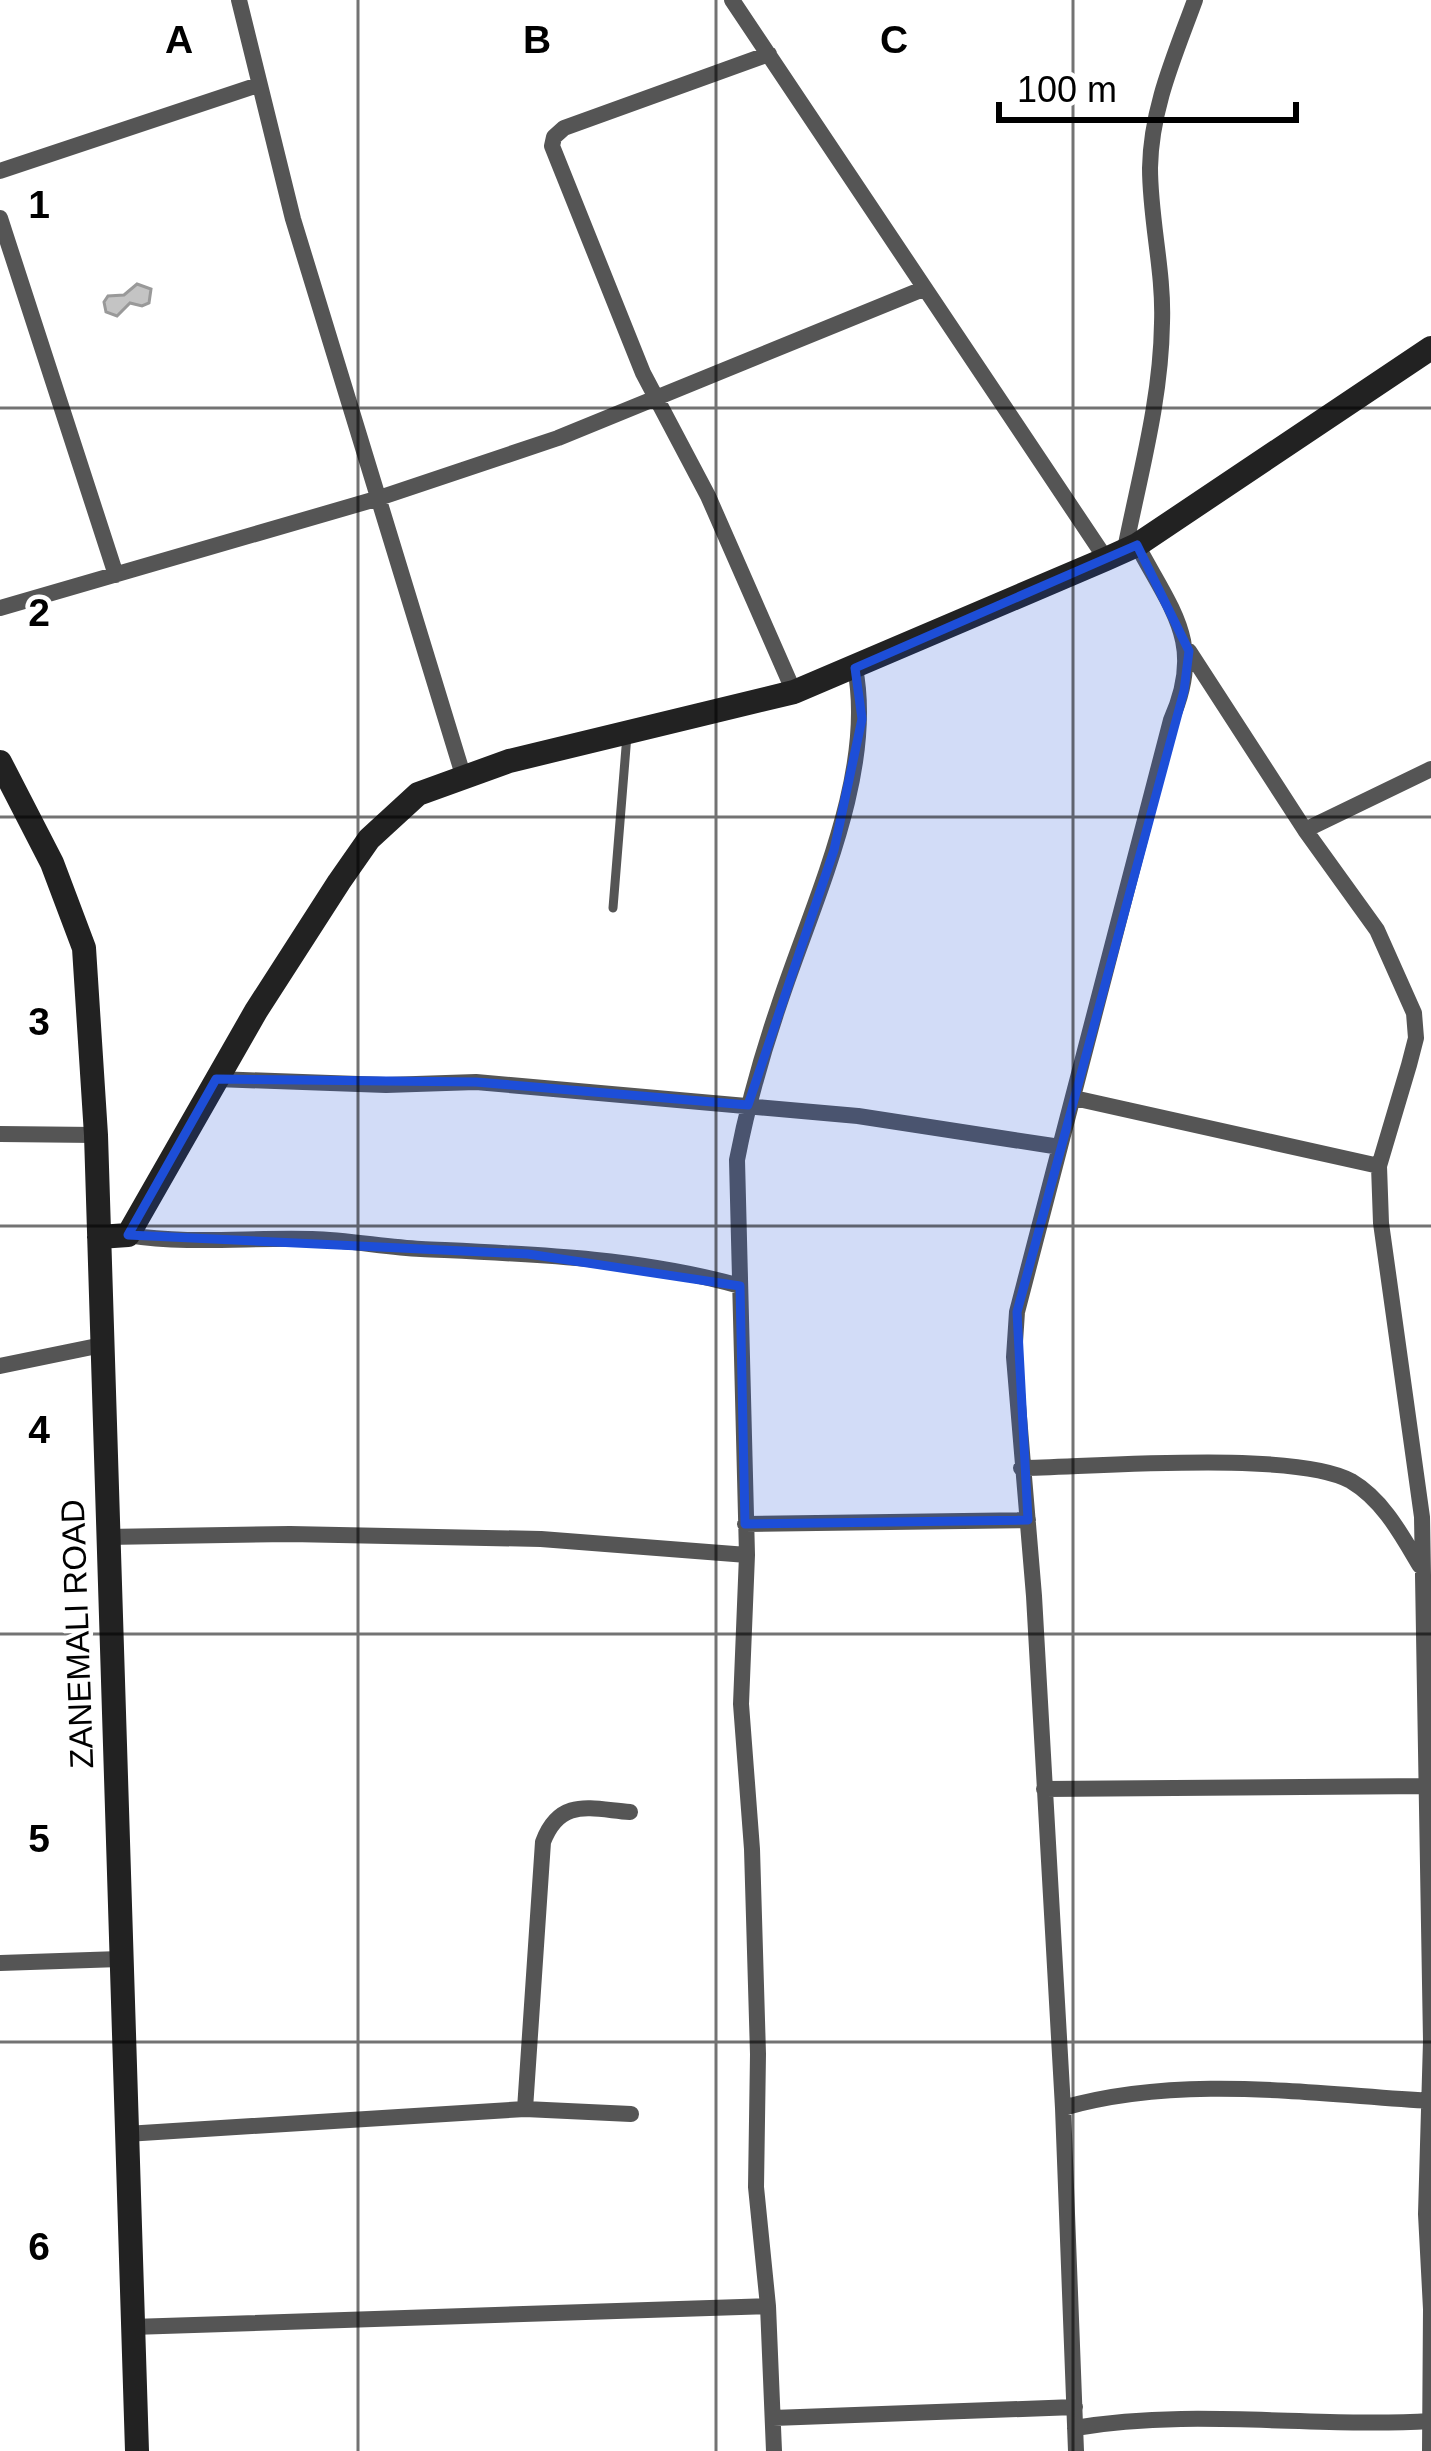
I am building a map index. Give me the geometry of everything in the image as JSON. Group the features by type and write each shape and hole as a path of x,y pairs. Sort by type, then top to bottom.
{"street":[{"path":"239,0 258,85 376,499 463,776"},
{"path":"732,0 923,290 1123,551 1305,830 1377,930 1414,1013 1416,1038 1379,1166 1381,1222 1422,1517 1431,2041 1426,2214 1430,2451"},
{"path":"1123,551 1151,429 1160,361 1162,284 1150,162 1160,95 1195,0"},
{"path":"769,54 564,128 554,137 555,157 643,373 708,496 794,692"},
{"path":"0,170 258,85"},
{"path":"0,218 116,575"},
{"path":"0,608 376,499 558,438 923,290"},
{"path":"128,1235 216,1078 369,839 418,794 463,776 794,692 1123,551 1431,348"},
{"path":"1076,2451 1063,2108 1014,1357 1017,1312 1172,719 1184,691 1189,651"},
{"path":"774,2451 768,2306 756,2187 752,1849 741,1704 747,1556 737,1160 778,1007 834,850 862,719 855,668"},
{"name":"ZANEMALI ROAD","path":"0,763 52,862 83,948 96,1135 136,2451"},
{"path":"1305,830 1431,769"},
{"path":"216,1078 386,1085 476,1082 858,1116 1060,1147"},
{"path":"1074,1098 1379,1166"},
{"path":"0,1134 96,1135"},
{"path":"99,1237 319,1239 528,1254 642,1264 740,1286"},
{"path":"0,1366 102,1345"},
{"path":"1021,1468 1262,1464 1324,1469 1352,1482 1376,1502 1423,1571"},
{"path":"745,1524 1028,1520"},
{"path":"106,1537 290,1534 541,1539 747,1556"},
{"path":"1044,1789 1428,1786"},
{"path":"525,2109 543,1842 551,1822 570,1810 630,1812"},
{"path":"0,1963 120,1959"},
{"path":"1063,2108 1121,2094 1178,2090 1430,2101"},
{"path":"126,2134 525,2109 632,2114"},
{"path":"132,2327 768,2306"},
{"path":"773,2418 1075,2407"},
{"path":"1076,2428 1150,2420 1429,2421"}],"lane":[{"path":"613,908 627,735"}],"highlighted area":[{"path":"1137,545 1189,651 1184,691 1017,1312 1028,1520 745,1524 740,1286 528,1254 128,1235 216,1079 476,1082 748,1105 834,850 862,719 855,668"}],"building":[{"path":"137,284 151,289 149,303 130,303 117,316 106,312 108,296 124,295"}]}
